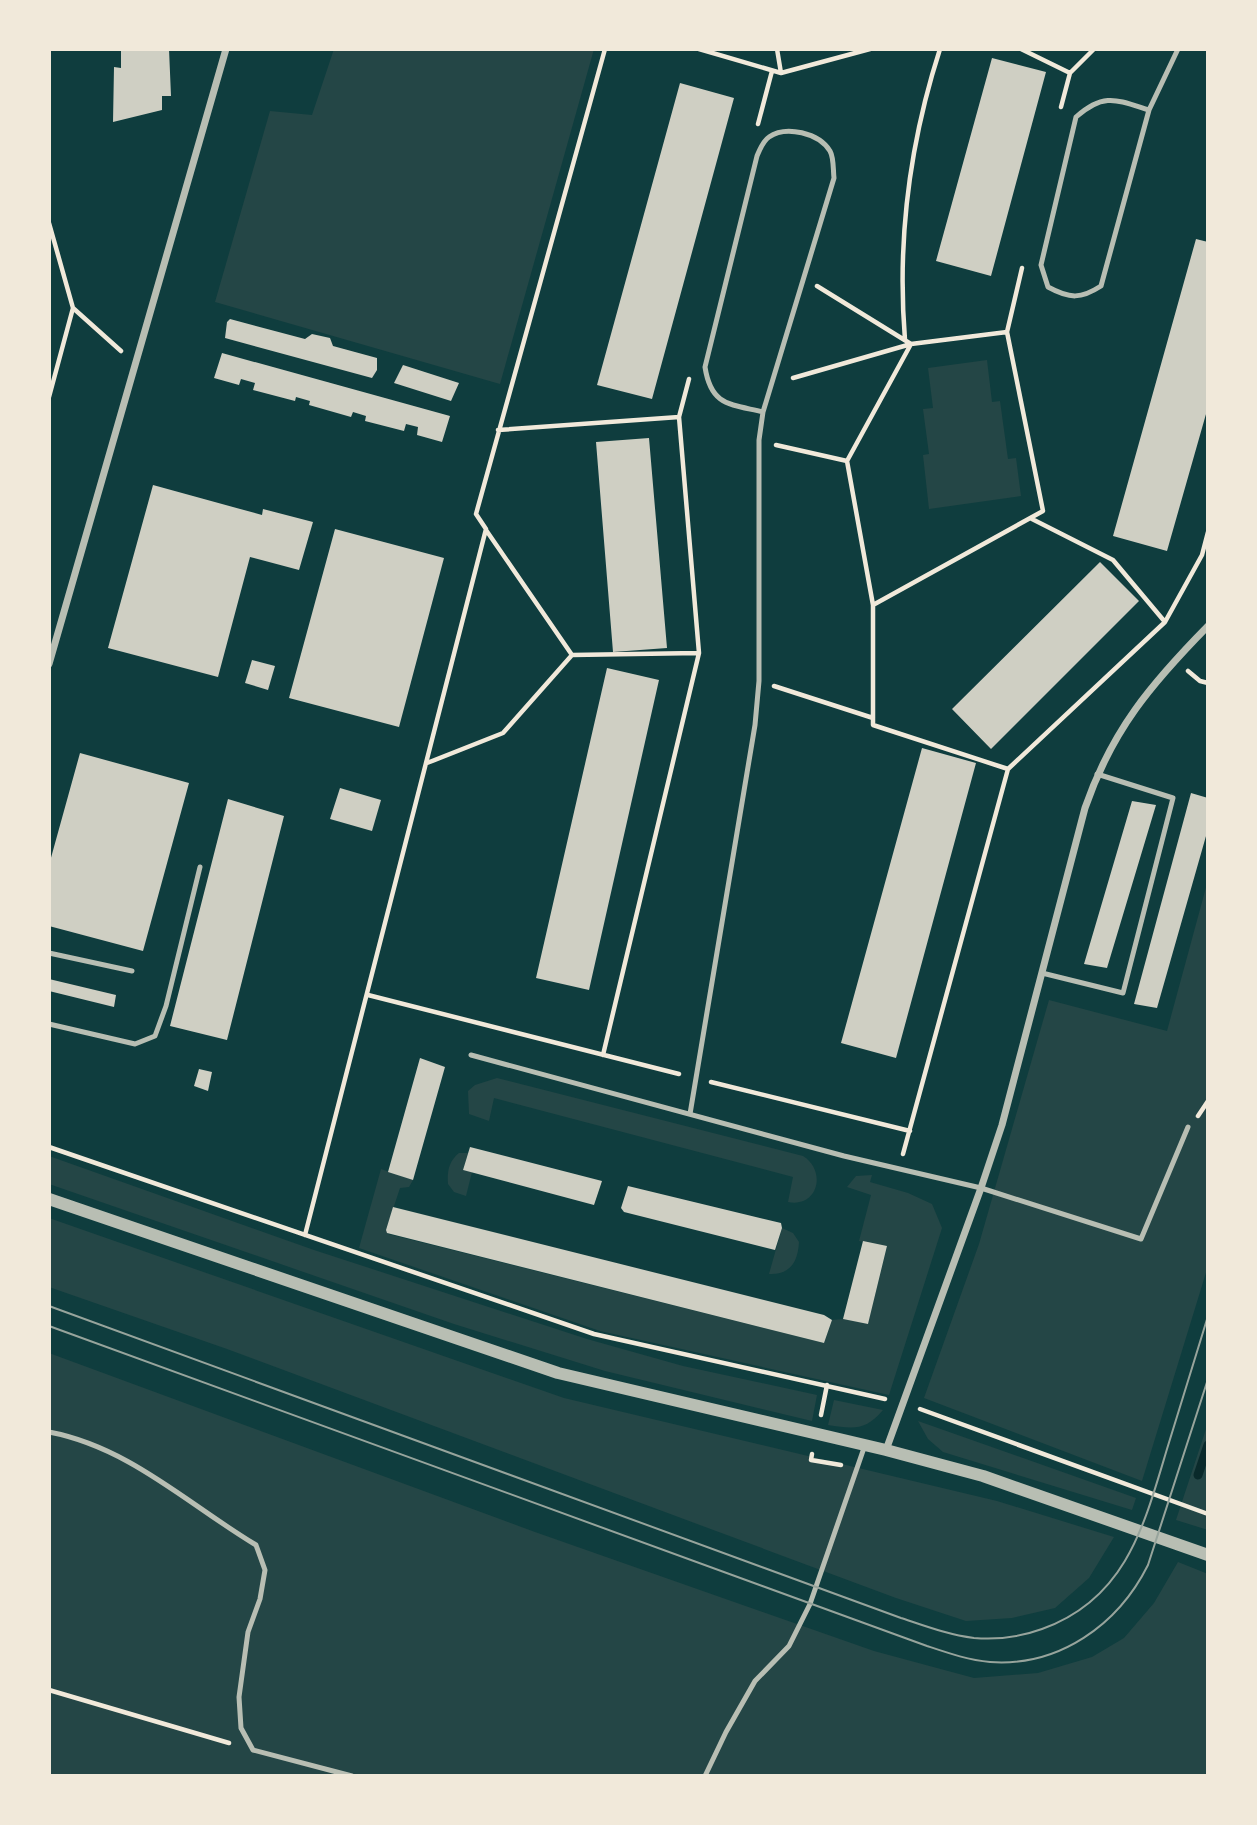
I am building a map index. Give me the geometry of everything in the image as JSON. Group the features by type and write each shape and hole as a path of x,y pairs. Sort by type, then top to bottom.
{"street":[{"path":"49,664 226,49"},
{"path":"886,1450 1002,1125 1085,808 1097,774 1114,739 1136,705 1208,626"},
{"path":"49,1199 558,1373 886,1450 983,1476 1208,1555"}],"lane":[{"path":"1149,110 1116,100 1092,103 1076,117 1041,265 1048,287 1063,295 1086,296 1101,286 1149,110 1178,49"},
{"path":"690,1114 755,725 759,681 759,440 772,384 834,178 831,152 820,139 788,131 771,135 757,156 705,367 708,387 725,403 764,412"},
{"path":"1042,973 1123,993 1173,798 1097,774"},
{"path":"49,1024 135,1044 155,1036 166,1006 200,867"},
{"path":"49,953 132,971"},
{"path":"471,1055 898,1169 981,1188 1141,1239 1188,1127"},
{"path":"49,1432 113,1454 151,1472 226,1527 256,1545 265,1570 260,1600 248,1632 239,1697 240,1728 253,1750 352,1776"},
{"path":"705,1776 755,1681 789,1646 810,1604 865,1446"}],"path":[{"path":"572,655 476,514 604,49"},
{"path":"699,49 780,73 870,49"},
{"path":"777,49 780,73"},
{"path":"905,340 901,289 904,233 916,143 929,81 940,49"},
{"path":"1021,49 1070,73"},
{"path":"1060,112 1070,73 1094,49"},
{"path":"758,124 772,71"},
{"path":"49,223 52,244 73,308 135,364"},
{"path":"873,605 1043,511 1007,332 1022,268"},
{"path":"804,278 911,344"},
{"path":"49,397 73,308"},
{"path":"772,384 911,344 1007,332"},
{"path":"911,344 847,461 873,605 873,725 1008,769"},
{"path":"603,1055 699,653 679,417 690,377"},
{"path":"498,430 679,417"},
{"path":"759,440 847,461"},
{"path":"1031,518 1113,560 1165,622"},
{"path":"305,1235 486,529"},
{"path":"898,1169 1008,769 1165,622 1202,555 1208,531"},
{"path":"426,763 503,733 572,655 699,653"},
{"path":"759,681 873,718"},
{"path":"368,995 910,1131"},
{"path":"49,1147 594,1334 904,1403 1208,1514"},
{"path":"49,1690 253,1750"}],"shaded area":[{"path":"334,49 594,49 500,384 215,302 270,111 312,115"},
{"path":"987,360 992,402 1000,401 1008,459 1016,458 1021,496 929,509 923,455 929,454 923,409 933,408 928,368"},
{"path":"1208,880 1208,1266 1142,1481 924,1398 979,1244 1049,1000 1167,1031"},
{"path":"497,1078 803,1156 815,1170 816,1187 806,1199 788,1202 793,1177 494,1098 489,1121 469,1114 468,1091 475,1085"},
{"path":"459,1153 468,1153 463,1170 472,1172 466,1196 454,1192 448,1184 449,1167"},
{"path":"49,1156 314,1250 587,1339 683,1366 817,1395 812,1421 605,1371 454,1324 49,1184"},
{"path":"381,1169 413,1180 409,1187 400,1188 386,1230 388,1234 824,1343 832,1320 868,1323 887,1247 859,1241 871,1195 847,1187 856,1176 872,1175 870,1182 908,1193 932,1204 942,1228 889,1395 600,1331 359,1248"},
{"path":"49,1218 564,1398 997,1501 1114,1537 1089,1578 1055,1608 1012,1618 966,1621 896,1598 227,1349 49,1287"},
{"path":"782,1228 793,1233 799,1242 797,1256 787,1270 769,1274"},
{"path":"49,1353 535,1532 874,1651 974,1678 1038,1673 1092,1657 1124,1638 1154,1603 1178,1562 1208,1574 1208,1776 49,1776"},
{"path":"834,1400 883,1410 870,1422 859,1427 828,1425"},
{"path":"918,1421 1136,1498 1132,1510 943,1452 928,1439"},
{"path":"1208,1423 1208,1530 1176,1520"}],"building":[{"path":"121,49 169,49 171,96 162,96 162,110 113,122 114,67 121,68"},
{"path":"992,58 1046,72 991,276 936,261"},
{"path":"680,83 734,98 652,399 597,385"},
{"path":"1196,239 1208,242 1208,407 1167,551 1113,536"},
{"path":"230,319 305,339 312,334 330,338 333,346 377,358 377,370 372,378 225,338 227,322"},
{"path":"222,353 450,416 442,442 417,435 418,427 406,424 404,431 365,421 366,416 353,412 351,417 309,405 310,401 296,397 295,401 253,390 255,383 241,379 239,385 214,378"},
{"path":"403,365 459,383 451,401 394,383"},
{"path":"649,438 667,648 613,652 596,442"},
{"path":"153,485 262,515 263,509 313,522 299,570 250,557 218,677 108,648"},
{"path":"335,529 444,558 399,727 289,698"},
{"path":"1100,562 1139,601 991,749 952,709"},
{"path":"252,660 275,666 268,690 245,683"},
{"path":"607,668 659,680 589,990 536,978"},
{"path":"922,748 976,763 896,1058 841,1043"},
{"path":"80,753 189,783 143,951 49,926 49,865"},
{"path":"340,788 381,800 372,831 330,819"},
{"path":"1191,793 1208,798 1208,829 1157,1008 1134,1004"},
{"path":"228,799 284,816 227,1040 170,1026"},
{"path":"1132,801 1156,805 1107,968 1084,964"},
{"path":"49,979 116,995 114,1007 49,991"},
{"path":"420,1058 445,1067 413,1180 388,1172"},
{"path":"199,1069 212,1072 208,1091 194,1086"},
{"path":"470,1147 602,1181 594,1205 463,1170"},
{"path":"628,1186 781,1223 775,1250 624,1212 621,1208"},
{"path":"393,1207 824,1315 832,1320 824,1343 387,1233"},
{"path":"863,1241 887,1246 868,1324 843,1319"}],"waterway":[{"path":"1198,1475 1208,1445"}],"tram line":[{"path":"49,1306 901,1618 965,1637 983,1639 1017,1636 1042,1629 1071,1616 1094,1599 1112,1579 1127,1557 1150,1505 1208,1316"},
{"path":"49,1326 927,1646 990,1662 1015,1662 1040,1657 1084,1638 1103,1623 1135,1587 1148,1565 1208,1379"}]}
